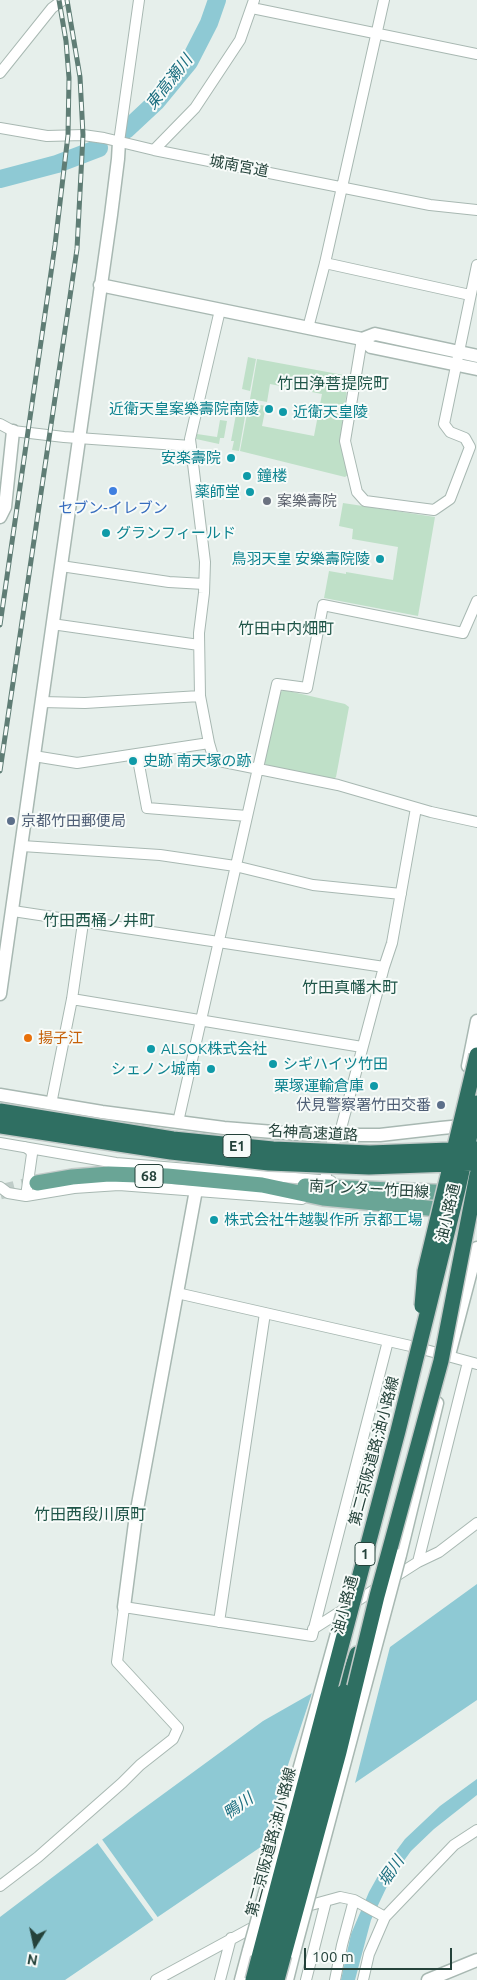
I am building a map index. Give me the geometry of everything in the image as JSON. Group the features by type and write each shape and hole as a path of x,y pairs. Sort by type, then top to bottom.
{"highway":[{"path":"416,1351 425,1271 477,1055"},
{"name":"第二京阪道路;油小路線","path":"253,1980 458,1189 477,1103"},
{"name":"名神高速道路","path":"0,1111 173,1138 263,1148 370,1153 477,1149"},
{"name":"名神高速道路","path":"0,1126 171,1152 269,1163 369,1167 477,1163"},
{"name":"1","path":"278,1980 339,1752 377,1596 444,1359 477,1175"},
{"path":"444,1359 477,1229"},
{"path":"266,1980 329,1738 377,1596"}],"main road":[{"path":"462,1126 477,1124"},
{"name":"油小路通","path":"448,1210 456,1176 462,1126"},
{"name":"南インター竹田線","path":"37,1183 72,1177 109,1174 167,1176 262,1185 323,1198 448,1210 477,1209"},
{"name":"南インター竹田線","path":"262,1185 281,1184 477,1195"}],"street":[{"path":"0,73 52,8 63,0"},
{"path":"0,994 139,0"},
{"path":"308,328 325,263 384,0"},
{"path":"154,150 195,108 240,40 253,4 376,33 477,54"},
{"name":"城南宮道","path":"0,128 47,136 83,134 430,205 477,210"},
{"path":"325,263 470,295"},
{"path":"362,339 345,441 357,492 364,501 434,510 450,499 470,447 465,438 450,432 444,424 456,358 477,265"},
{"path":"100,285 362,339 370,346 456,358 477,356"},
{"path":"220,310 190,439 205,562 199,645 200,696 214,760 338,785 416,808 477,822"},
{"path":"456,358 477,369"},
{"path":"0,424 13,430 79,438 190,446"},
{"path":"2,510 13,430"},
{"path":"61,566 168,582 204,584"},
{"path":"178,1122 277,684 307,688 323,606 463,633 477,601"},
{"path":"52,624 199,645"},
{"path":"42,702 85,703 200,696"},
{"path":"34,756 77,763 209,744"},
{"path":"137,754 147,808 247,816"},
{"path":"325,1180 332,1143 339,1136 392,943 416,808"},
{"path":"22,846 160,855 236,866 312,885 401,894"},
{"path":"13,911 384,968"},
{"path":"52,1104 72,999 83,923"},
{"path":"72,999 362,1047"},
{"name":"油小路通","path":"462,1126 466,1079 477,1021"},
{"path":"358,1188 342,1182 325,1180 116,1163 0,1143 5,1097 224,1128 339,1136 380,1135 462,1126"},
{"path":"25,1147 32,1154 26,1196"},
{"path":"0,1186 8,1192 26,1196 74,1188 136,1186 297,1199 323,1198"},
{"path":"0,1886 38,1857 140,1765 172,1739 178,1728 117,1662 136,1515 196,1190"},
{"name":"油小路通","path":"241,1980 416,1351 448,1210"},
{"path":"287,1980 400,1555 444,1359 477,1248"},
{"path":"177,1293 388,1341 444,1359 473,1363 418,1562"},
{"path":"219,1622 265,1313"},
{"path":"124,1607 312,1636 388,1341"},
{"path":"313,1629 418,1562 439,1552 477,1523"},
{"path":"363,1980 369,1954 385,1917 454,1845 477,1830"},
{"path":"156,1980 278,1914 340,1897 354,1900 385,1917"},
{"path":"335,1980 354,1900"},
{"path":"306,1980 326,1901"},
{"path":"220,1980 231,1938"},
{"path":"172,1957 179,1967"},
{"path":"428,1980 477,1960"}],"green space":[{"path":"248,357 256,359 250,391 242,389"},
{"path":"257,359 349,376 340,439 348,475 345,477 240,451 249,403 266,406 262,426 314,436 322,394 270,384 267,402 250,399"},
{"path":"237,409 246,411 239,451 232,450 234,441 231,441"},
{"path":"220,420 227,421 224,438 220,438 219,444 196,439 197,434 217,437"},
{"path":"343,503 435,517 418,616 324,598 329,571 393,580 398,547 352,539 353,529 339,526"},
{"path":"284,690 345,704 349,707 336,777 333,780 268,768 264,762 279,693"}],"water":[{"name":"鴨川","path":"477,1584 477,1700 65,1980 0,1980 0,1917 263,1721 379,1655"},
{"name":"堀川","path":"477,1779 477,1795 434,1829 411,1851 390,1880 371,1920 355,1980 341,1980 351,1934 379,1874 405,1839 440,1806"}],"pier":[{"path":"391,1643 354,1787 326,1806 378,1653"},
{"path":"344,1672 293,1829 261,1850 313,1690"},
{"path":"101,1838 159,1919 155,1922 96,1841"}],"waterway":[{"name":"東高瀬川","path":"126,130 156,102 189,62 209,23 217,0"},
{"name":"東高瀬川","path":"0,179 57,164 99,148"}],"tunnel":[{"path":"0,1192 37,1183"}],"railway":[{"path":"0,625 55,245 68,135 69,78 66,41 59,0"},
{"path":"0,771 77,249 83,135 80,77 67,0"}],"place":[{"name":"近衛天皇案樂壽院南陵","path":"269,409"},
{"name":"近衛天皇陵","path":"283,412"},
{"name":"安楽壽院","path":"231,458"},
{"name":"鐘楼","path":"247,476"},
{"name":"セブン-イレブン","path":"113,491"},
{"name":"薬師堂","path":"250,492"},
{"name":"案樂壽院","path":"267,501"},
{"name":"グランフィールド","path":"106,533"},
{"name":"鳥羽天皇 安樂壽院陵","path":"380,559"},
{"name":"史跡 南天塚の跡","path":"133,761"},
{"name":"京都竹田郵便局","path":"11,821"},
{"name":"揚子江","path":"28,1038"},
{"name":"ALSOK株式会社","path":"151,1049"},
{"name":"シギハイツ竹田","path":"273,1064"},
{"name":"シェノン城南","path":"211,1069"},
{"name":"栗塚運輸倉庫","path":"374,1086"},
{"name":"伏見警察署竹田交番","path":"441,1105"},
{"name":"株式会社牛越製作所 京都工場","path":"214,1220"}],"district":[{"name":"竹田浄菩提院町","path":"333,384"},
{"name":"竹田中内畑町","path":"286,629"},
{"name":"竹田西桶ノ井町","path":"99,921"},
{"name":"竹田真幡木町","path":"350,988"},
{"name":"竹田西段川原町","path":"90,1515"}]}
